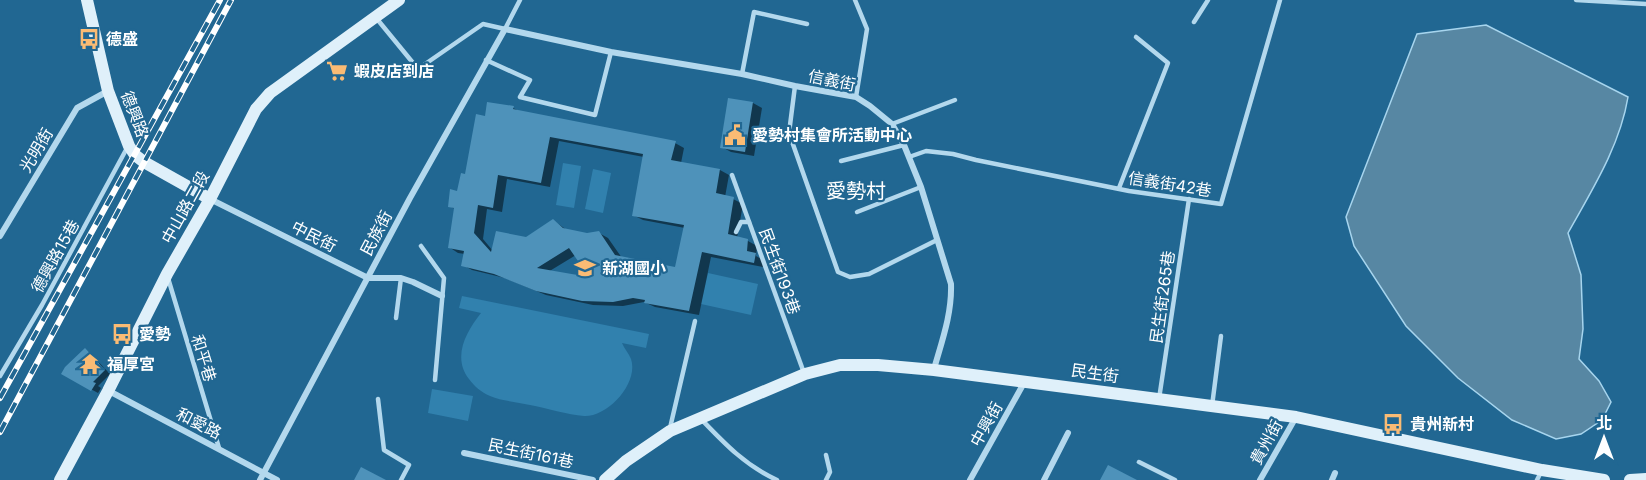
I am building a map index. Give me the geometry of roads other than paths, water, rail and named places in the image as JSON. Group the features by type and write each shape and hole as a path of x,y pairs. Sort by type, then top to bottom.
{"street":[{"name":"德興路","path":"87,0 108,91 129,146 144,162 210,199"},
{"name":"中山路二段","path":"60,480 256,109 270,93 399,0"},
{"name":"信義街","path":"505,29 610,52 742,74 856,97 870,106 892,124 904,145 921,188 951,284 952,301 949,317 934,370"},
{"name":"民族街","path":"260,480 486,60 505,29"},
{"name":"光明街","path":"0,236 77,108 108,91"},
{"name":"中民街","path":"210,199 368,278 401,278 442,296"},
{"name":"民生街","path":"605,480 626,461 670,431 805,375 840,365 878,365 934,370 1296,417 1540,475 1604,480"},
{"name":"中興街","path":"970,480 1025,381"},
{"name":"和愛路","path":"108,390 278,480"},
{"name":"貴州街","path":"1260,480 1296,417"},
{"path":"1044,480 1068,433"},
{"name":"民生街161巷","path":"464,453 592,480"},
{"path":"1332,480 1335,473"},
{"path":"1630,480 1646,479"}],"lane":[{"name":"民族街","path":"505,29 520,0"},
{"path":"855,0 867,29 856,97"},
{"path":"1194,22 1208,0"},
{"name":"信義街42巷","path":"909,157 926,150 953,154 1119,188 1221,204 1280,0"},
{"path":"1577,0 1646,4"},
{"path":"742,74 754,12 807,24"},
{"path":"376,17 418,69 483,24 505,29"},
{"path":"1119,188 1168,63 1136,37"},
{"path":"486,60 530,80 520,97 595,115 610,52"},
{"path":"795,86 789,133 838,272 850,277 869,274 937,240"},
{"path":"892,124 955,100"},
{"path":"841,161 904,145"},
{"name":"德興路15巷","path":"0,376 129,146"},
{"name":"民生街193巷","path":"732,175 805,375"},
{"path":"857,212 921,188"},
{"name":"民生街265巷","path":"1159,399 1189,199"},
{"path":"736,232 741,222 749,222"},
{"path":"421,246 444,278 435,380"},
{"name":"和平巷","path":"167,274 219,448"},
{"path":"396,318 401,278"},
{"path":"670,431 695,321"},
{"path":"1212,406 1221,336"},
{"path":"378,399 384,450 409,465 401,480"},
{"path":"700,418 728,448 747,463 777,480"},
{"path":"826,455 830,472 826,480"},
{"path":"1139,462 1175,480"}],"railway":[{"path":"0,398 220,0"},
{"path":"0,432 231,0"}],"place":[{"name":"德盛","path":"89,39"},
{"name":"蝦皮店到店","path":"337,71"},
{"name":"愛勢村集會所活動中心","path":"735,135"},
{"name":"新湖國小","path":"585,268"},
{"name":"愛勢","path":"122,334"},
{"name":"福厚宮","path":"90,364"},
{"name":"貴州新村","path":"1393,424"}],"district":[{"name":"愛勢村","path":"856,191"}]}
